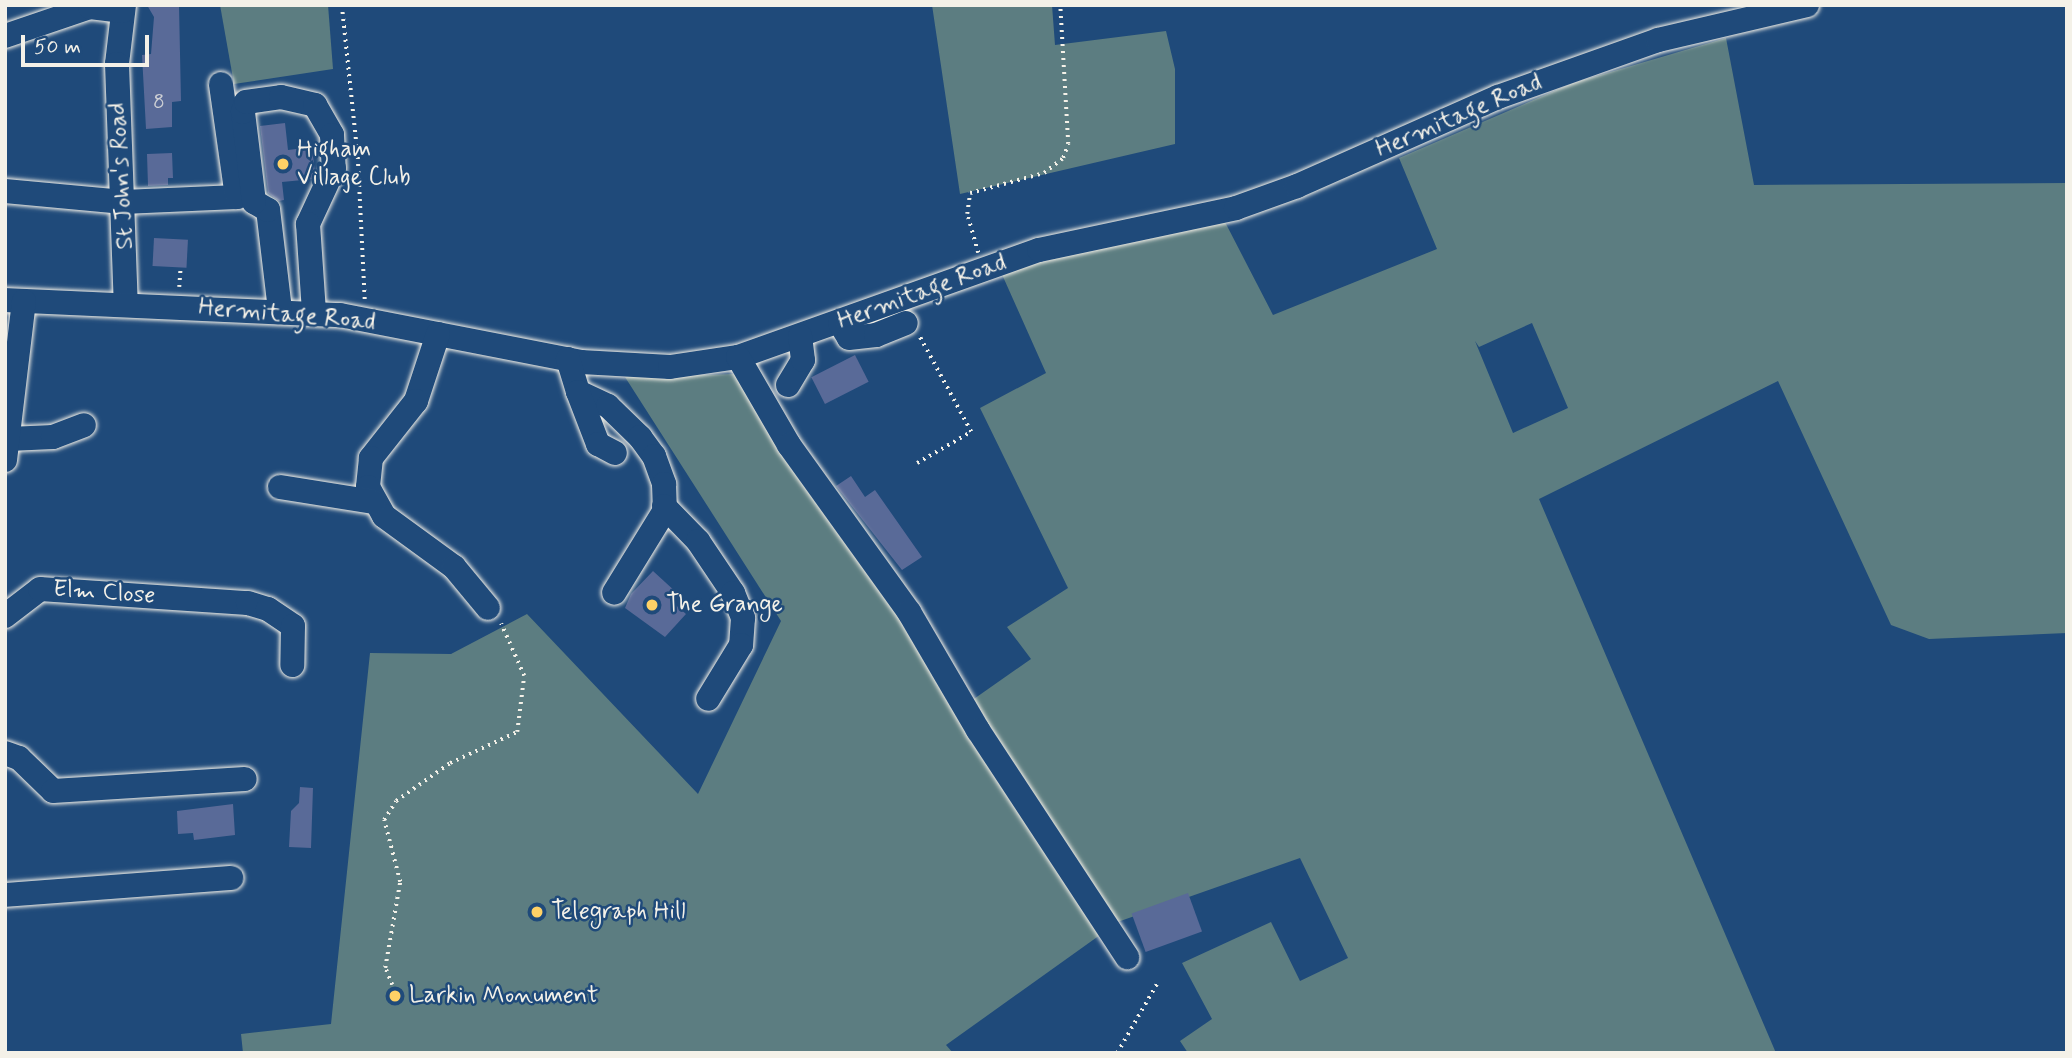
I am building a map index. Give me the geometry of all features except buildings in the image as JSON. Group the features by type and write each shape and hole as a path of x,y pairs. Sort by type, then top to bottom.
{"street":[{"name":"Hermitage Road","path":"15,301 314,313 568,359 670,367 738,357 1039,250 1236,208 1297,186 1498,97 1608,57 1658,40 1807,5"},
{"path":"5,36 87,7 124,8"},
{"name":"St John's Road","path":"124,8 117,48 126,305"},
{"path":"5,191 123,202 237,197 221,84"},
{"path":"280,310 268,211 254,202 243,112 246,102 281,97 315,105 332,135 334,168 308,224 314,313"},
{"path":"15,301 7,449 53,437 83,425"},
{"path":"839,323 849,338 876,335 906,323"},
{"path":"438,334 416,401 371,458 368,487 374,502 388,520 454,567 488,608"},
{"path":"788,385 803,360 800,336"},
{"path":"738,357 789,444 909,612 978,730 1127,957"},
{"path":"568,359 598,444 615,453"},
{"path":"578,392 608,407 654,456 664,484 664,506 655,531 614,593"},
{"path":"280,487 374,502"},
{"path":"664,506 698,541 733,593 743,618 741,645 708,699"},
{"name":"Elm Close","path":"5,616 40,589 248,603 285,618 293,626 292,665"},
{"path":"5,753 19,758 53,791 245,779"},
{"path":"5,895 232,878"}],"path":[{"path":"983,268 967,214 970,193 1044,173 1063,158 1068,144 1060,5"},
{"path":"179,298 180,271"},
{"path":"906,323 916,330 971,432 917,463"},
{"path":"392,985 385,968 400,882 384,820 396,802 450,763 517,732 524,676 500,622 488,608"},
{"path":"1117,1053 1158,982"}],"green space":[{"path":"220,5 328,5 333,69 234,84"},
{"path":"932,5 1052,5 1055,45 1166,31 1175,69 1175,144 960,194"},
{"path":"1726,38 1754,185 2067,183 2067,633 1929,639 1891,625 1778,381 1539,499 1776,1053 1188,1053 1180,1041 1212,1019 1182,963 1271,922 1300,981 1348,958 1300,858 1109,925 971,701 1031,659 1007,627 1068,588 980,408 1046,373 1000,270 1225,222 1273,315 1437,249 1399,158 1573,83","holes":["1532,323 1568,408 1513,433 1475,341 1479,347"]},
{"path":"736,374 913,635 1100,935 946,1045 953,1053 243,1053 241,1034 331,1024 370,653 451,654 527,614 698,794 781,621 625,377"}],"place":[{"name":"Higham Village Club","path":"283,164"},
{"name":"The Grange","path":"652,605"},
{"name":"Telegraph Hill","path":"537,912"},
{"name":"Larkin Monument","path":"395,996"}]}
